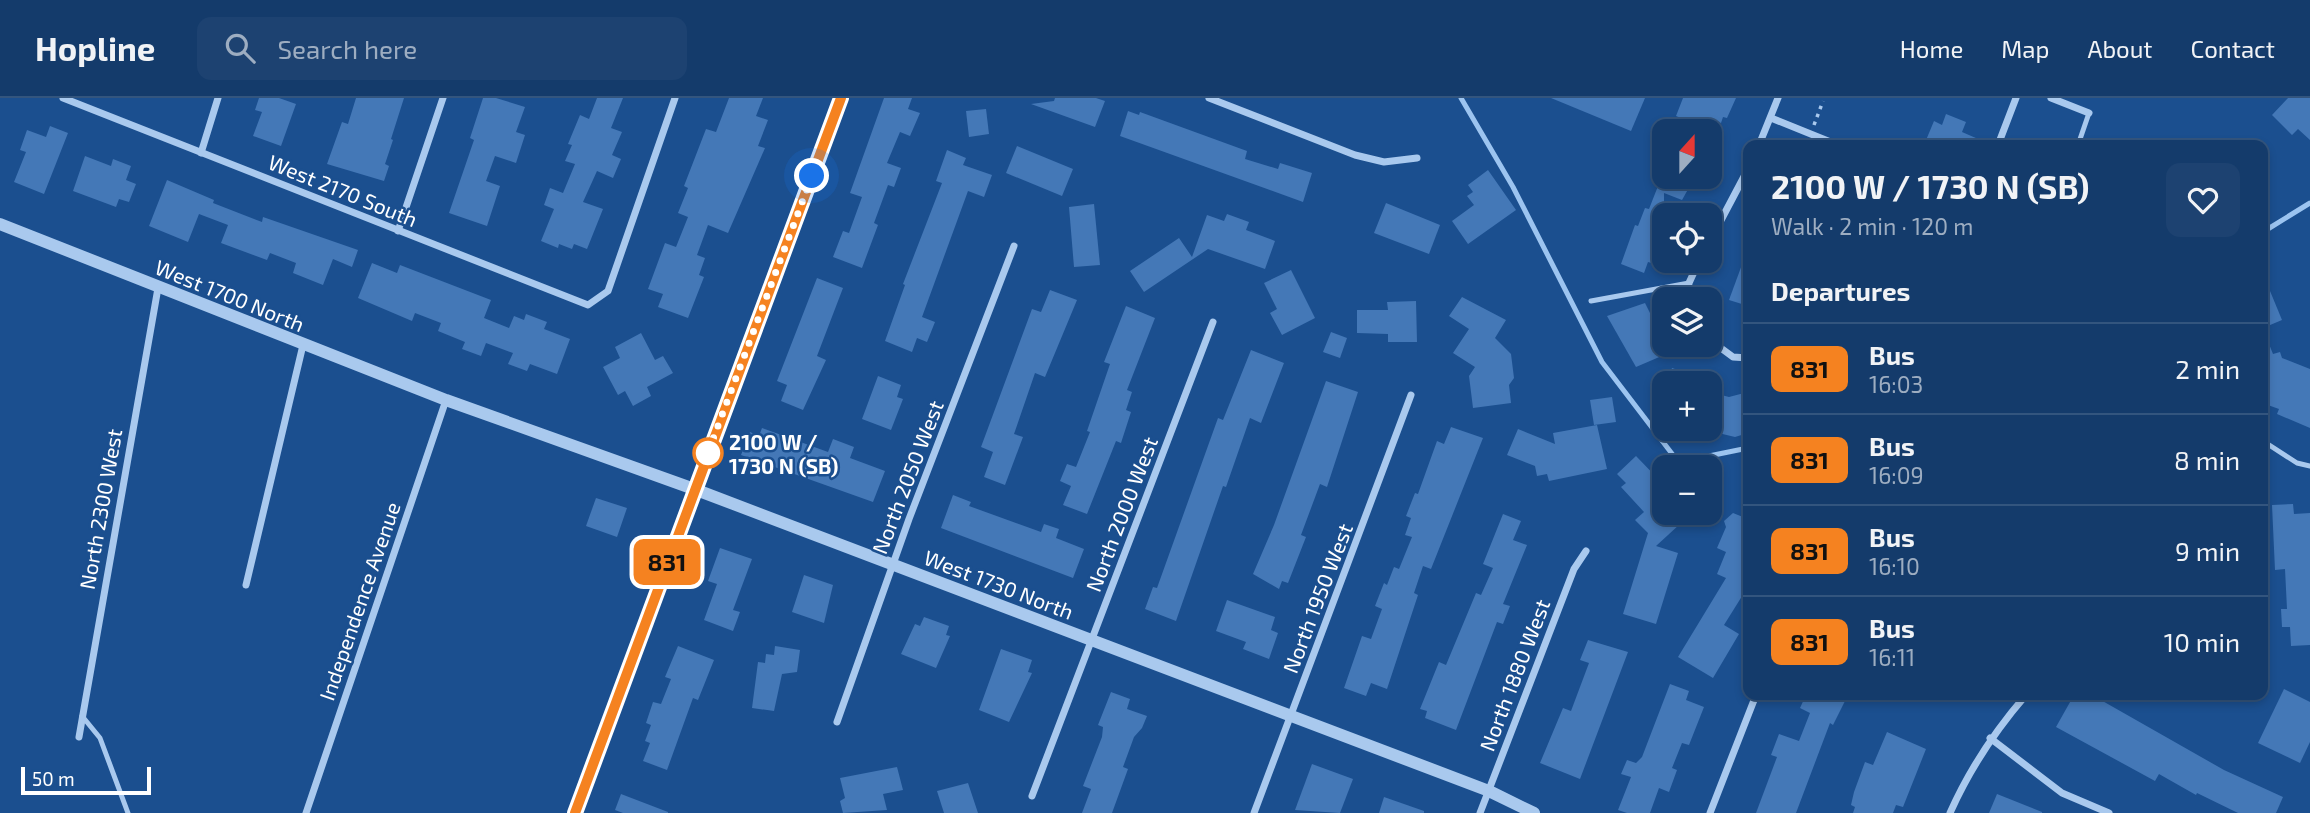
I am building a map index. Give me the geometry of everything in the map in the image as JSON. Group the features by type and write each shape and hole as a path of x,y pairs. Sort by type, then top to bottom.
{"street":[{"name":"West 2170 South","path":"63,98 587,305 608,291 675,98"},
{"path":"201,153 218,98"},
{"path":"398,231 443,98"},
{"path":"575,813 841,98"},
{"path":"1209,98 1356,155 1384,162 1417,158"},
{"path":"1761,140 1778,98"},
{"path":"2000,140 2016,98"},
{"path":"2051,98 2089,113"},
{"path":"1771,118 1826,140"},
{"path":"1722,218 1743,178"},
{"name":"West 1700 North","path":"0,224 446,400"},
{"name":"North 2050 West","path":"837,722 893,565 1014,246"},
{"path":"1688,287 1694,273"},
{"name":"North 2300 West","path":"79,737 158,288"},
{"name":"North 2000 West","path":"1032,796 1213,322"},
{"path":"246,585 303,345"},
{"path":"1722,349 1733,357 1743,358"},
{"name":"North 1950 West","path":"1254,813 1411,395"},
{"name":"West 1730 North","path":"446,400 694,489 1489,791 1534,813"},
{"name":"Independence Avenue","path":"306,813 446,400"},
{"name":"North 1880 West","path":"1480,813 1574,569 1586,551"},
{"path":"1710,813 1754,700"},
{"path":"1950,813 1966,776 1990,738 2022,700"},
{"path":"1990,738 2062,793 2109,813"}],"lane":[{"path":"2080,140 2089,113"},
{"path":"1591,301 1689,283"},
{"path":"2268,448 2297,463 2310,466"},
{"path":"82,716 100,738 128,813"}],"path":[{"path":"1811,134 1823,101"}],"building":[{"path":"259,98 279,98 296,104 281,146 253,136 262,112 255,110"},
{"path":"356,98 404,98 391,139 393,140 385,164 389,166 384,181 327,164 342,122 348,124"},
{"path":"483,98 496,98 525,107 516,132 525,135 516,163 495,156 486,181 500,186 487,226 449,213 474,140 470,138"},
{"path":"597,98 623,98 611,128 622,132 612,155 621,159 613,178 597,171 583,202 603,209 587,249 574,244 572,249 559,244 558,248 541,241 554,209 544,205 550,188 563,193 575,164 565,161 572,145 568,144 580,115 589,119"},
{"path":"729,98 763,98 756,116 768,120 758,146 765,148 728,233 708,225 697,255 705,258 699,275 704,277 688,318 658,307 663,294 648,289 665,243 676,247 688,217 678,213 688,188 684,186 706,129 716,132"},
{"path":"884,98 912,98 908,109 920,113 910,136 900,132 887,163 901,168 894,187 888,185 874,223 878,225 862,268 833,257 843,231 849,233 862,197 850,193"},
{"path":"1055,98 1096,98 1105,101 1095,127 1031,104 1054,101"},
{"path":"1551,98 1645,98 1631,131"},
{"path":"1683,98 1736,98 1727,118 1723,117 1722,120 1683,119 1676,116"},
{"path":"2288,98 2310,98 2310,140 2298,129 2292,135 2272,115"},
{"path":"986,109 989,134 969,137 966,111"},
{"path":"1128,111 1139,115 1140,112 1247,151 1245,159 1278,169 1280,163 1312,173 1303,202 1120,136"},
{"path":"1946,114 1966,122 1962,132 1980,140 1926,140 1934,121 1942,125"},
{"path":"50,126 68,133 44,194 14,182 26,152 20,150 27,130 46,137"},
{"path":"1017,146 1073,169 1062,196 1006,173"},
{"path":"947,150 966,158 963,165 992,175 984,197 968,191 922,317 935,322 927,342 917,338 912,352 885,341 905,285 903,284 942,183 936,181"},
{"path":"85,156 111,166 113,159 131,166 126,180 136,184 129,202 119,199 116,207 73,191"},
{"path":"1488,170 1516,210 1468,244 1452,221 1474,205 1467,196 1473,192 1468,185"},
{"path":"167,180 214,200 213,203 262,222 263,217 358,250 352,267 333,259 323,285 293,273 296,263 270,253 267,260 221,243 228,225 199,214 188,242 149,226"},
{"path":"1657,189 1688,189 1682,200 1664,193 1664,203 1652,203 1652,263 1648,262 1644,273 1621,264 1635,225 1638,226 1645,208 1649,209"},
{"path":"1386,203 1440,225 1429,254 1374,233"},
{"path":"1094,204 1100,265 1074,267 1069,207"},
{"path":"1227,214 1249,222 1246,230 1275,241 1265,269 1208,249 1144,292 1130,271 1179,238 1192,257 1207,215 1224,221"},
{"path":"1743,262 1743,304 1729,300"},
{"path":"372,263 397,273 400,265 491,300 484,318 509,328 514,316 524,320 526,314 547,322 544,329 570,339 557,374 530,364 527,371 508,364 513,353 486,343 481,356 462,349 465,342 438,331 441,323 415,313 412,321 358,298"},
{"path":"1291,270 1315,318 1282,335 1270,313 1277,309 1264,283"},
{"path":"817,278 843,288 817,356 826,360 803,410 781,401 787,385 777,381"},
{"path":"2268,286 2282,320 2268,326"},
{"path":"1050,290 1077,300 1045,377 1035,373 1014,434 1023,437 1005,485 984,477 993,452 981,447 1032,309 1041,312"},
{"path":"1462,297 1506,320 1495,338 1511,354 1514,378 1509,385 1511,403 1473,408 1469,376 1475,367 1453,353 1469,329 1449,316"},
{"path":"1416,301 1417,342 1388,342 1388,334 1357,333 1357,310 1388,310 1387,302"},
{"path":"1645,303 1652,317 1652,357 1659,357 1636,367 1607,316"},
{"path":"1126,306 1155,318 1127,390 1132,392 1126,410 1131,412 1121,443 1116,441 1087,514 1063,505 1071,486 1060,481 1067,464 1076,467 1090,432 1087,431 1110,364 1104,362"},
{"path":"1331,332 1347,338 1340,358 1323,352"},
{"path":"641,333 655,360 663,356 673,373 647,387 651,396 633,406 625,391 618,395 603,367 620,358 615,347"},
{"path":"2268,342 2273,354 2280,352 2282,358 2310,369 2310,428 2277,414 2279,409 2268,405"},
{"path":"1251,350 1284,363 1261,423 1250,418 1176,621 1145,609 1153,587 1157,588 1218,418 1223,420"},
{"path":"878,376 901,385 897,397 903,399 891,430 862,419"},
{"path":"1326,381 1358,392 1327,487 1320,484 1301,535 1306,537 1288,583 1282,581 1279,589 1253,574 1274,525"},
{"path":"1743,393 1743,435 1735,437 1722,434 1722,395 1729,397"},
{"path":"1612,397 1616,422 1594,425 1590,400"},
{"path":"1597,425 1607,469 1549,481 1547,474 1537,476 1535,466 1507,455 1518,429 1555,444 1553,433"},
{"path":"1451,427 1483,438 1431,569 1423,566 1414,593 1418,595 1387,689 1371,683 1366,696 1344,688 1362,636 1371,639 1382,609 1375,606 1384,583 1387,585 1394,567 1399,569 1412,537 1405,535 1411,518 1406,516 1415,493 1418,494 1437,441 1444,444"},
{"path":"762,428 828,452 833,439 854,447 850,458 885,471 873,502 741,455 750,432 759,436"},
{"path":"1636,456 1652,473 1652,525 1679,525 1656,546 1678,553 1656,624 1623,614 1648,533 1635,520 1644,512 1621,487 1626,483 1617,474"},
{"path":"953,495 971,502 969,506 1041,532 1044,524 1059,529 1056,538 1084,549 1073,578 941,528"},
{"path":"596,498 627,508 617,537 586,526"},
{"path":"2293,504 2294,514 2310,513 2310,645 2291,646 2290,627 2282,627 2281,609 2287,609 2285,569 2275,570 2272,505"},
{"path":"1733,513 1743,517 1743,595 1724,625 1739,634 1713,678 1678,657 1726,578 1717,574 1726,552 1717,548 1726,527 1724,521"},
{"path":"1503,514 1521,521 1513,540 1527,545 1503,604 1510,606 1503,624 1497,622 1456,730 1425,718 1427,711 1420,709 1439,662 1446,665 1476,593 1481,595 1493,568 1483,564"},
{"path":"720,548 752,559 733,610 740,612 733,631 704,620 717,584 708,581"},
{"path":"804,575 833,585 824,623 792,612"},
{"path":"1227,600 1275,617 1271,630 1278,633 1269,659 1243,649 1246,642 1216,631"},
{"path":"924,617 949,626 946,635 950,636 936,668 901,654 915,624 920,626"},
{"path":"1588,640 1628,652 1580,779 1540,763 1563,708 1571,711 1589,663 1580,660"},
{"path":"678,646 714,660 698,700 693,698 667,770 643,761 650,743 645,741 651,725 646,723 653,702 661,704 671,679 665,677"},
{"path":"775,646 800,650 797,672 782,674 774,711 752,708 758,662 765,663 766,654 774,655"},
{"path":"1001,649 1032,660 1028,672 1032,673 1009,722 979,710"},
{"path":"1670,684 1689,691 1686,700 1704,707 1689,745 1682,743 1672,768 1677,770 1669,792 1659,788 1650,813 1627,813 1618,810 1631,777 1621,774 1627,760 1636,763 1642,757"},
{"path":"2284,689 2310,702 2310,742 2300,763 2258,743"},
{"path":"1111,692 1130,699 1127,709 1147,716 1134,737 1123,767 1128,769 1112,813 1082,813 1091,789 1083,786 1102,737 1103,727 1098,725"},
{"path":"1804,700 1846,700 1833,725 1830,723 1796,813 1756,813 1777,757 1771,755 1779,734 1799,741 1810,713 1800,708"},
{"path":"2071,700 2101,700 2224,770 2283,797 2276,813 2238,813 2197,793 2196,795 2159,774 2155,781 2056,727"},
{"path":"1887,732 1926,749 1903,807 1896,805 1893,813 1853,813 1855,807 1851,805 1854,792 1865,762 1873,765"},
{"path":"1312,764 1353,779 1340,813 1295,810"},
{"path":"897,767 903,790 883,794 887,810 843,813 840,801 845,798 840,778"},
{"path":"968,783 978,813 944,813 937,791"},
{"path":"621,794 668,813 623,813 615,810"},
{"path":"1997,794 2042,812 2042,813 1989,813"},
{"path":"1384,797 1424,811 1424,813 1379,813"}],"waterway":[{"path":"1461,98 1513,187 1602,362 1676,459 1704,457 1743,449"},
{"path":"2268,229 2310,203"}],"bus line":[{"name":"831","path":"575,813 841,98"}],"place":[{"name":"2100 W / 1730 N (SB)","path":"708,453"}],"route":[{"path":"708,453 704,463 812,176"}]}
